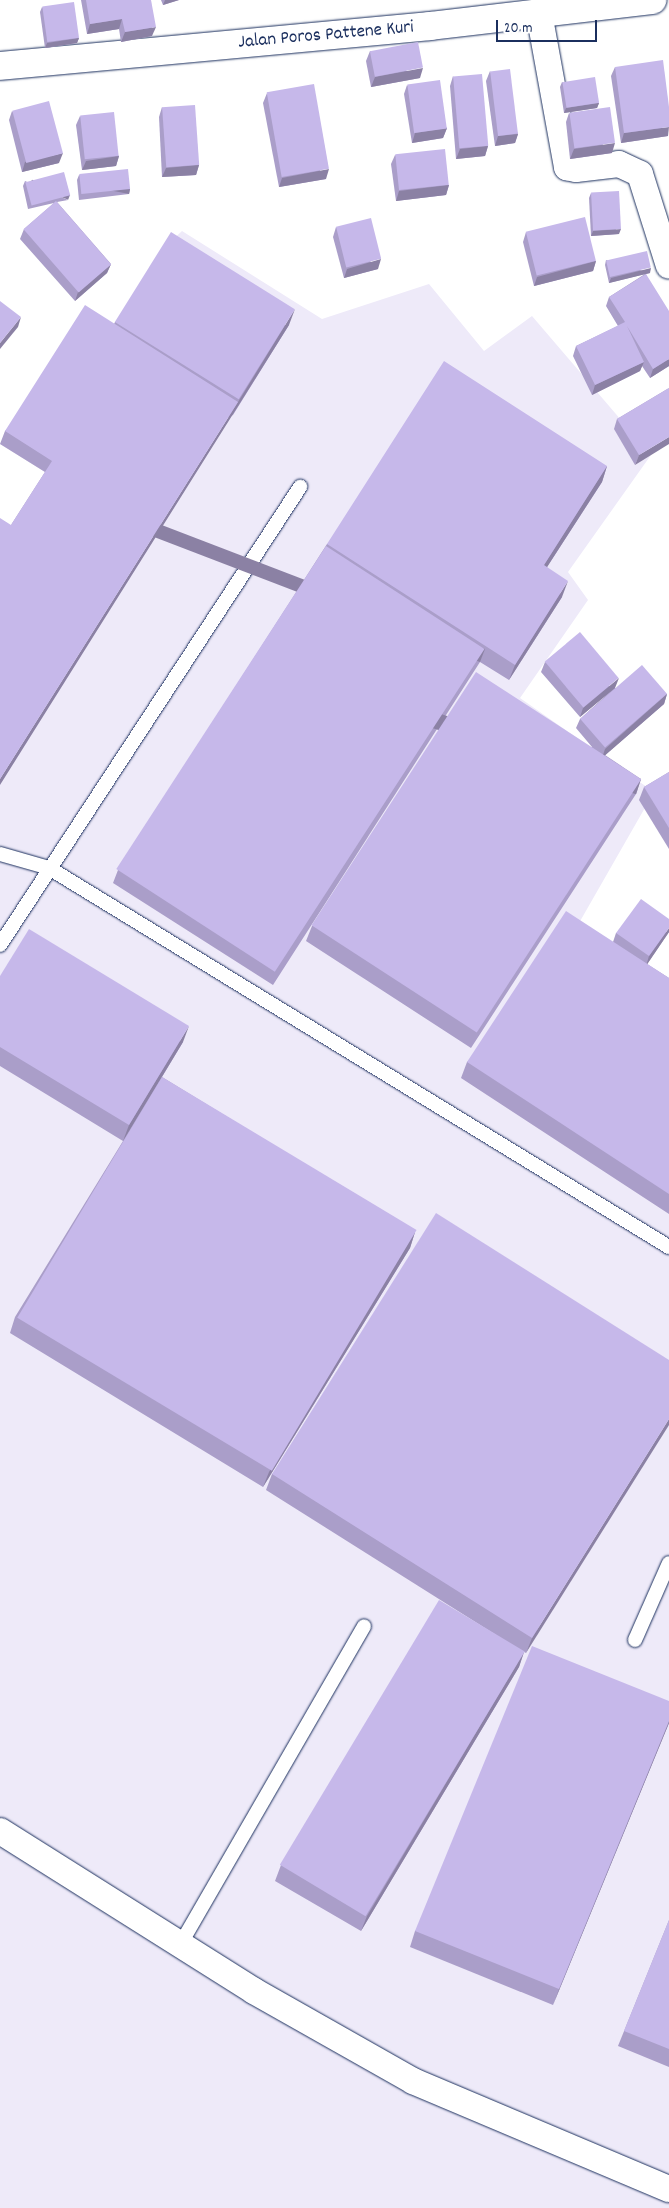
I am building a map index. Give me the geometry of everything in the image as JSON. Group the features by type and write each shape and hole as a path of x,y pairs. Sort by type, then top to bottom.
{"street":[{"name":"Jalan Poros Pattene Kuri","path":"0,66 539,13 652,0"},
{"path":"539,13 567,167 576,169 619,164 640,174 669,266"},
{"path":"0,1831 254,1992 413,2081 669,2189"}],"lane":[{"path":"0,945 48,868 300,487"},
{"path":"0,854 48,868 669,1246"},
{"path":"634,1640 669,1564"},
{"path":"180,1945 364,1626"}],"shaded area":[{"path":"182,231 322,319 429,284 484,351 532,316 651,455 568,572 588,600 520,698 654,792 579,923 669,985 669,2208 0,2208 0,534 6,538 48,474 0,444 109,338 165,247"}],"building":[{"path":"86,0 151,0 156,27 125,32 122,19 90,24"},
{"path":"74,2 79,38 47,42 42,6"},
{"path":"418,42 423,68 375,77 370,51"},
{"path":"663,60 669,107 669,127 624,133 615,67"},
{"path":"510,69 518,134 498,136 490,71"},
{"path":"482,74 488,146 459,148 453,77"},
{"path":"595,77 599,103 566,108 562,82"},
{"path":"440,80 447,129 414,133 407,85"},
{"path":"314,84 329,169 282,177 267,92"},
{"path":"49,101 63,153 26,163 12,111"},
{"path":"195,105 199,165 166,167 162,107"},
{"path":"610,107 615,143 574,148 569,113"},
{"path":"114,112 119,156 85,159 80,116"},
{"path":"445,149 449,185 399,190 395,154"},
{"path":"128,169 130,189 81,194 79,174"},
{"path":"64,172 70,195 32,206 25,182"},
{"path":"619,191 621,229 593,230 591,192"},
{"path":"56,201 111,264 79,293 24,229"},
{"path":"585,217 596,261 537,275 526,232"},
{"path":"371,218 381,259 346,267 336,227"},
{"path":"171,232 295,309 239,399 115,322"},
{"path":"647,251 651,268 610,277 606,260"},
{"path":"646,274 669,311 669,359 653,369 627,326 644,362 595,385 576,346 625,322 609,297"},
{"path":"0,301 21,317 0,343"},
{"path":"85,305 238,402 0,779 0,518 11,525 52,461 5,431"},
{"path":"444,361 607,466 544,565 568,581 515,665 327,544"},
{"path":"669,388 669,437 639,455 617,419"},
{"path":"326,546 485,649 275,972 116,869"},
{"path":"580,632 619,678 583,708 545,662"},
{"path":"642,665 667,694 605,747 580,719"},
{"path":"476,672 641,779 477,1033 312,925"},
{"path":"669,772 669,828 644,787"},
{"path":"641,899 669,919 669,928 649,956 616,933"},
{"path":"566,911 669,978 669,1194 467,1062"},
{"path":"29,929 189,1026 129,1125 0,1047 0,976"},
{"path":"162,1077 417,1230 272,1471 17,1318"},
{"path":"436,1213 669,1360 669,1419 532,1638 272,1474"},
{"path":"439,1600 525,1652 366,1916 280,1865"},
{"path":"532,1646 669,1701 669,1721 559,1989 415,1931"},
{"path":"669,1920 669,2049 624,2031"}]}
